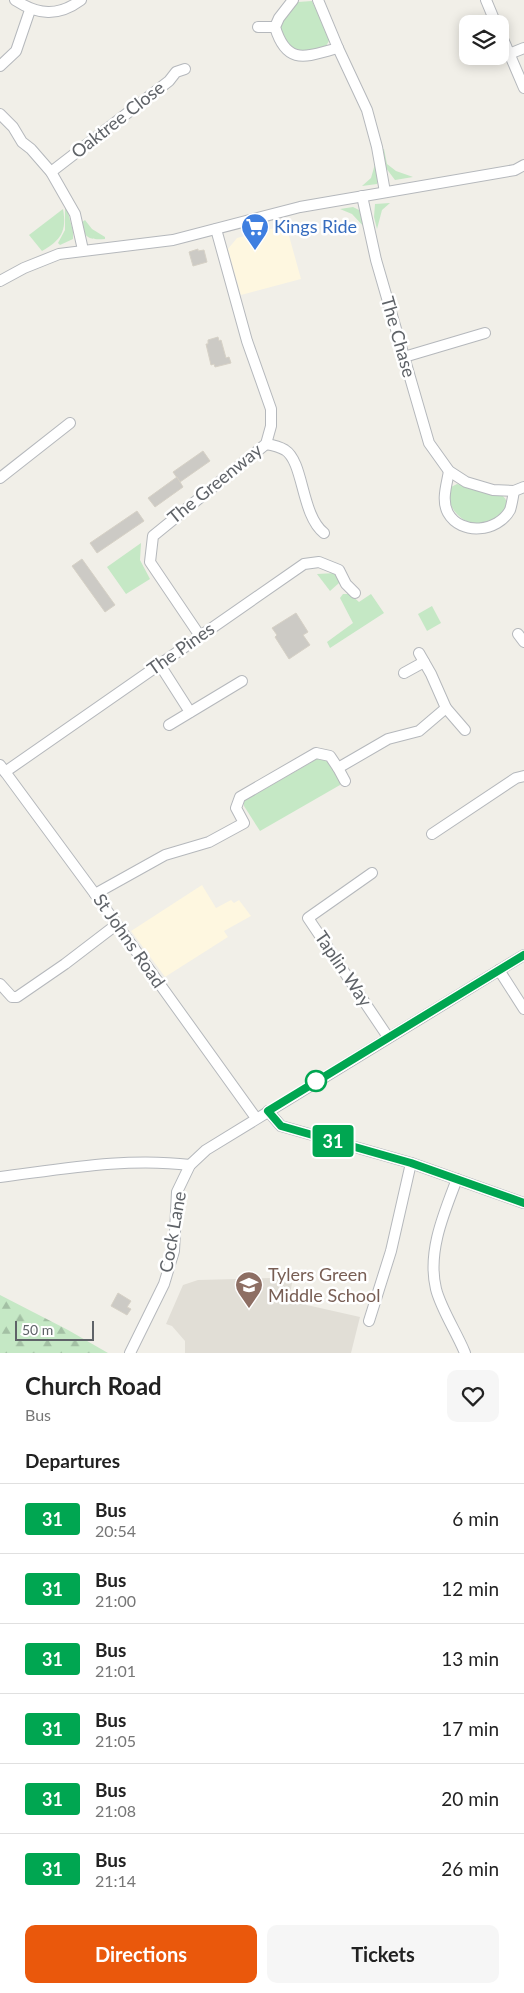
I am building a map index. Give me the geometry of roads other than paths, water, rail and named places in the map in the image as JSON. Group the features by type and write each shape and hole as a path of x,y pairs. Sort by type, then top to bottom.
{"street":[{"path":"15,0 30,10 53,13 74,5 81,0"},
{"path":"293,0 279,18 275,27 278,38 293,56 302,58 338,48"},
{"path":"318,0 367,110 377,147 385,192"},
{"path":"486,0 492,15"},
{"path":"0,66 16,51 30,10"},
{"path":"258,27 275,27"},
{"path":"524,48 509,54 524,88"},
{"name":"Oaktree Close","path":"51,172 169,81 176,72 185,69"},
{"path":"0,114 13,127 22,142 31,149 51,172 75,214 83,250"},
{"path":"0,281 24,268 59,254 173,240 300,207 515,170 524,164"},
{"name":"The Chase","path":"362,196 376,260 429,443 449,471 466,482 493,490 519,489 510,510 498,523 483,529 461,526 448,513 444,497 449,471"},
{"name":"The Greenway","path":"200,636 150,562 153,536 266,444 271,426 271,409 247,342 216,230"},
{"path":"404,357 485,333"},
{"path":"0,478 70,423"},
{"path":"266,444 285,450 294,460 305,499 318,528 324,533"},
{"name":"The Pines","path":"3,769 160,664 304,564 319,562 339,570 346,584 355,593"},
{"path":"404,673 422,657 446,708 465,730"},
{"path":"160,664 190,712"},
{"path":"169,725 242,681"},
{"path":"338,768 388,739 420,731 446,708"},
{"path":"95,894 165,855 209,842 244,823 236,808 240,797 316,753 330,756 345,781"},
{"name":"St Johns Road","path":"3,769 256,1118"},
{"path":"432,834 516,778 524,776"},
{"name":"Taplin Way","path":"372,874 308,918 388,1036"},
{"path":"0,984 12,997 17,997 65,964 116,925"},
{"path":"0,1177 115,1164 172,1163 190,1165 206,1150 256,1118 524,954"},
{"path":"500,970 524,1009"},
{"path":"268,1111 281,1126 411,1163 524,1203"},
{"path":"370,1321 391,1251 411,1163"},
{"name":"Cock Lane","path":"130,1353 164,1284 174,1250 177,1192 190,1165"},
{"path":"457,1179 441,1220 433,1262 436,1289 465,1353"}],"place":[{"name":"Kings Ride","path":"255,251"},
{"name":"Tylers Green Middle School","path":"249,1309"}]}
